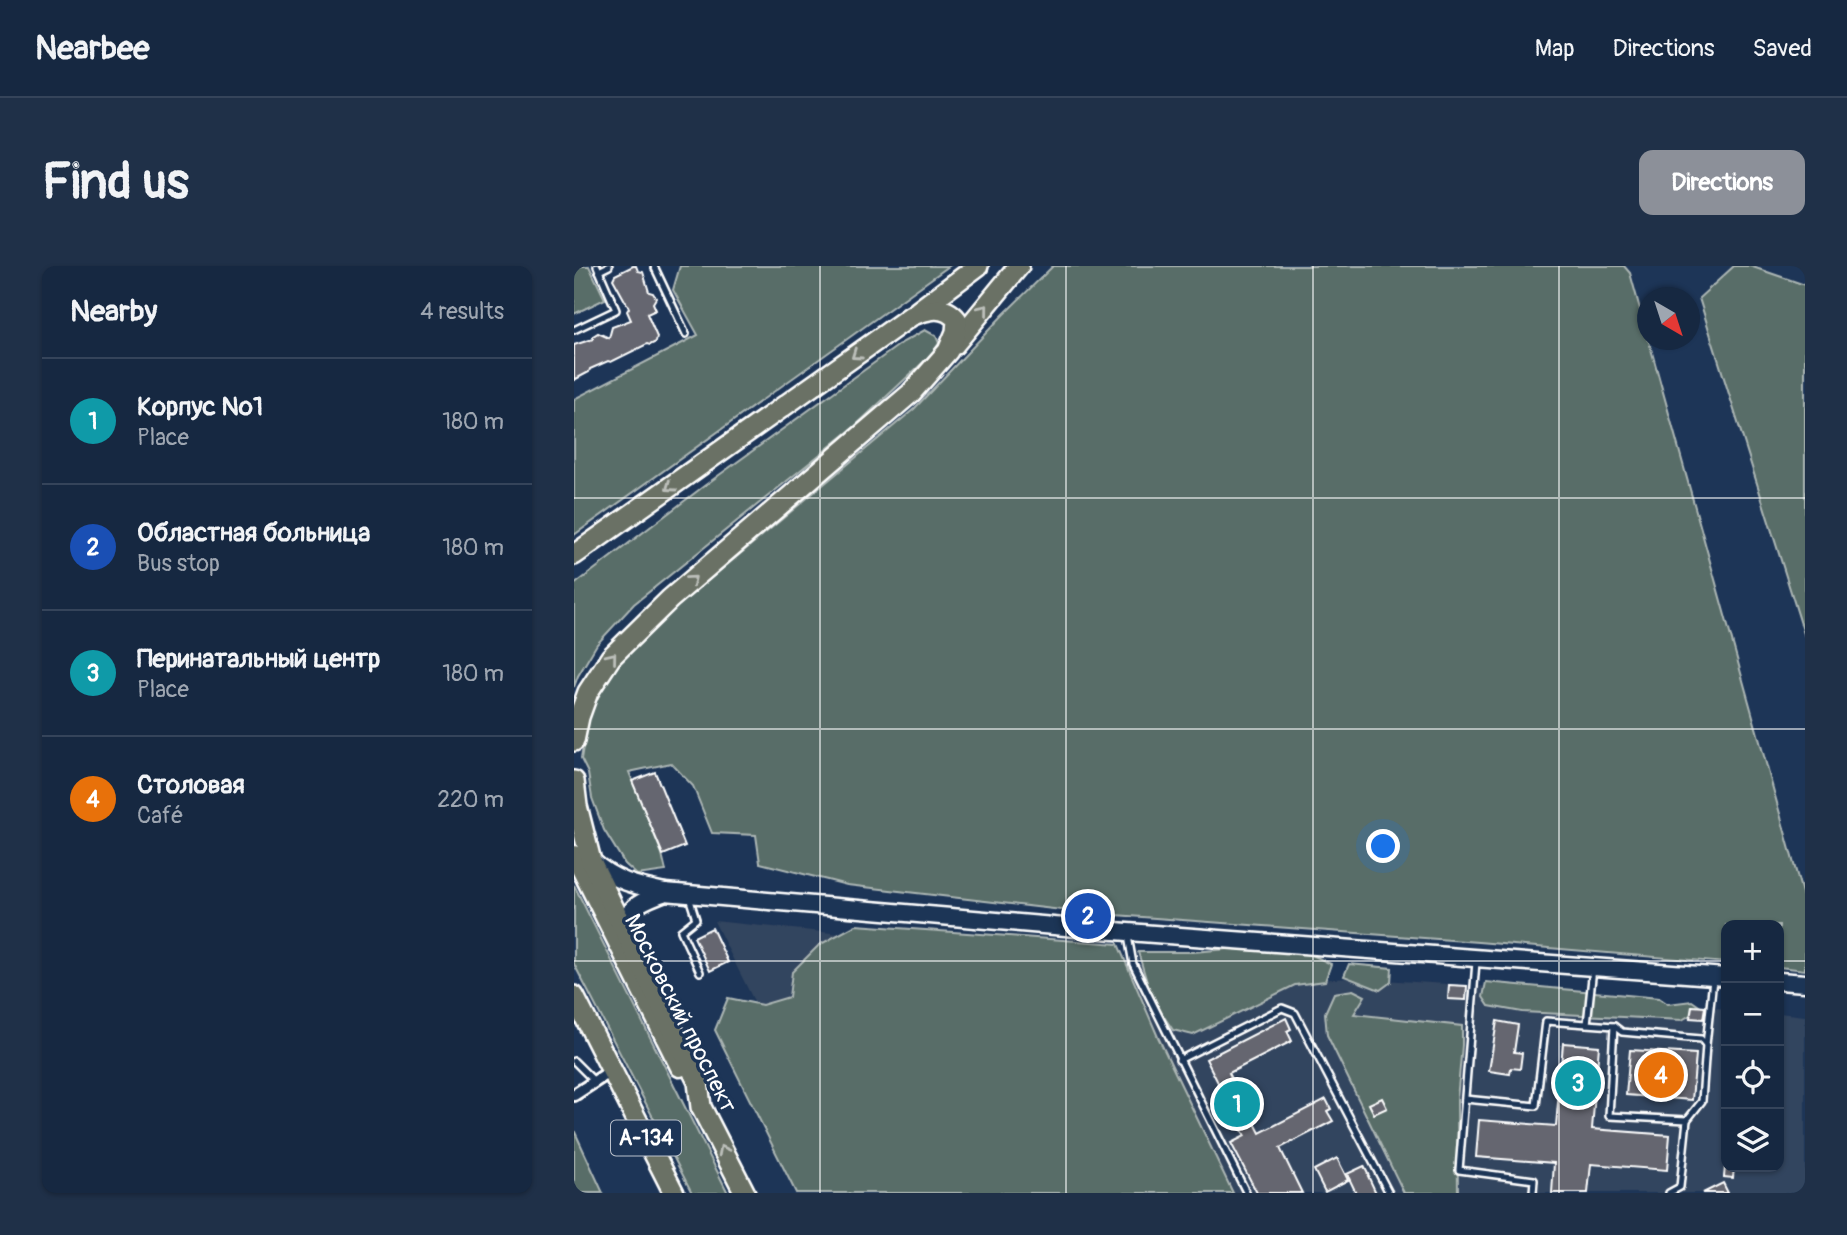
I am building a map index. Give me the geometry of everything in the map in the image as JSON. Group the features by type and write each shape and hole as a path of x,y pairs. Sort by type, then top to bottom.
{"highway":[{"path":"574,555 978,266"},
{"path":"574,741 588,692 611,657 641,625 911,393 1019,266"},
{"path":"911,316 935,309 947,311 952,315 957,325 948,351"},
{"path":"574,781 583,858 626,932 698,1082 701,1107"},
{"name":"А-134","path":"574,996 603,1076 674,1193"},
{"name":"Московский проспект","path":"701,1107 744,1193"}],"main road":[{"name":"Московский проспект","path":"583,858 701,1107"}],"street":[{"path":"574,829 583,858 618,880 665,892 1127,932 1720,977"},
{"path":"626,932 628,915 633,908 665,892"},
{"path":"1784,981 1805,983"},
{"path":"574,1095 603,1076"}],"lane":[{"path":"574,330 616,310 598,268 609,266"},
{"path":"654,266 686,334"},
{"path":"688,894 696,919 681,931 700,972"},
{"path":"1127,932 1133,964 1246,1192"},
{"path":"1476,958 1460,1170 1534,1180 1533,1193"},
{"path":"1587,1024 1593,968"},
{"path":"1669,1193 1680,1186 1687,1120 1702,1101 1706,1045 1720,977"},
{"path":"1179,1060 1282,1008 1295,1013 1389,1193"},
{"path":"1465,1100 1536,1106 1546,1021 1614,1026 1622,1032 1701,1039 1706,1045"},
{"path":"1614,1026 1609,1115 1687,1120"},
{"path":"574,1061 603,1076"}],"shaded area":[{"path":"714,921 1317,980 1351,978 1479,986 1721,1009 1721,1172 1784,1172 1784,1014 1805,1016 1805,1193 850,1193"}],"green space":[{"path":"574,266 589,266 605,299 574,314"},
{"path":"680,266 949,266 574,535 574,399 698,335 673,290"},
{"path":"1053,266 1624,266 1630,273 1637,298 1637,350 1651,350 1805,904 1805,970 1784,968 1784,920 1721,920 1721,963 1088,913 847,885 760,863 756,835 712,833 693,786 671,763 629,772 662,854 666,871 637,875 625,864 604,830 592,798 588,773 581,759 593,706 615,668 668,614 914,409"},
{"path":"1734,266 1750,266 1805,285 1805,637 1700,301 1700,297"},
{"path":"925,330 936,336 939,343 933,353 854,427 634,604 597,644 574,687 574,585 704,486 903,342"},
{"path":"574,885 728,1193 692,1193 574,964"},
{"path":"856,925 1118,944 1158,1037 1233,1193 796,1193 715,1030 728,998 762,1005 789,997 792,972 819,945"},
{"path":"1239,948 1306,952 1331,964 1325,981 1295,985 1193,1035 1173,1030 1152,999 1138,952 1193,952"},
{"path":"1349,964 1392,968 1391,982 1380,990 1344,976"},
{"path":"1486,982 1659,998 1668,1004 1692,1001 1702,1008 1682,1020 1522,1012 1489,1006 1483,997"},
{"path":"1353,990 1365,996 1354,1014 1462,1026 1457,1100 1458,1193 1404,1193 1327,1035 1325,1013 1334,993"},
{"path":"574,1130 603,1193 574,1193"}],"building":[{"path":"633,266 643,272 649,292 656,298 653,303 656,310 647,314 657,337 656,342 590,369 574,380 574,345 593,339 598,333 609,338 612,327 631,320 627,311 629,308 613,279 615,275"},
{"path":"655,772 685,846 663,855 632,781"},
{"path":"712,928 728,962 710,971 694,937"},
{"path":"1449,985 1467,986 1466,1000 1448,999"},
{"path":"1692,1006 1705,1007 1703,1019 1690,1018"},
{"path":"1286,1018 1291,1029 1287,1031 1292,1041 1229,1073 1260,1133 1326,1099 1331,1109 1327,1111 1333,1121 1280,1148 1302,1193 1257,1193 1231,1143 1245,1136 1206,1059"},
{"path":"1497,1021 1518,1025 1514,1052 1522,1053 1520,1069 1511,1068 1510,1074 1489,1071"},
{"path":"1563,1043 1599,1046 1592,1129 1670,1135 1667,1170 1591,1164 1588,1193 1552,1193 1554,1163 1476,1157 1479,1120 1556,1126"},
{"path":"1630,1050 1696,1054 1692,1100 1626,1095"},
{"path":"1382,1098 1387,1108 1374,1114 1369,1104"},
{"path":"1337,1158 1348,1180 1325,1192 1314,1170"},
{"path":"1364,1166 1376,1193 1356,1193 1347,1174"},
{"path":"1724,1172 1734,1172 1733,1178 1724,1177"},
{"path":"1723,1183 1728,1193 1703,1193"}],"place":[{"name":"Областная больница","path":"1088,916"},
{"name":"Столовая","path":"1661,1075"},
{"name":"Перинатальный центр","path":"1578,1083"},
{"name":"Корпус №1","path":"1237,1104"}]}
